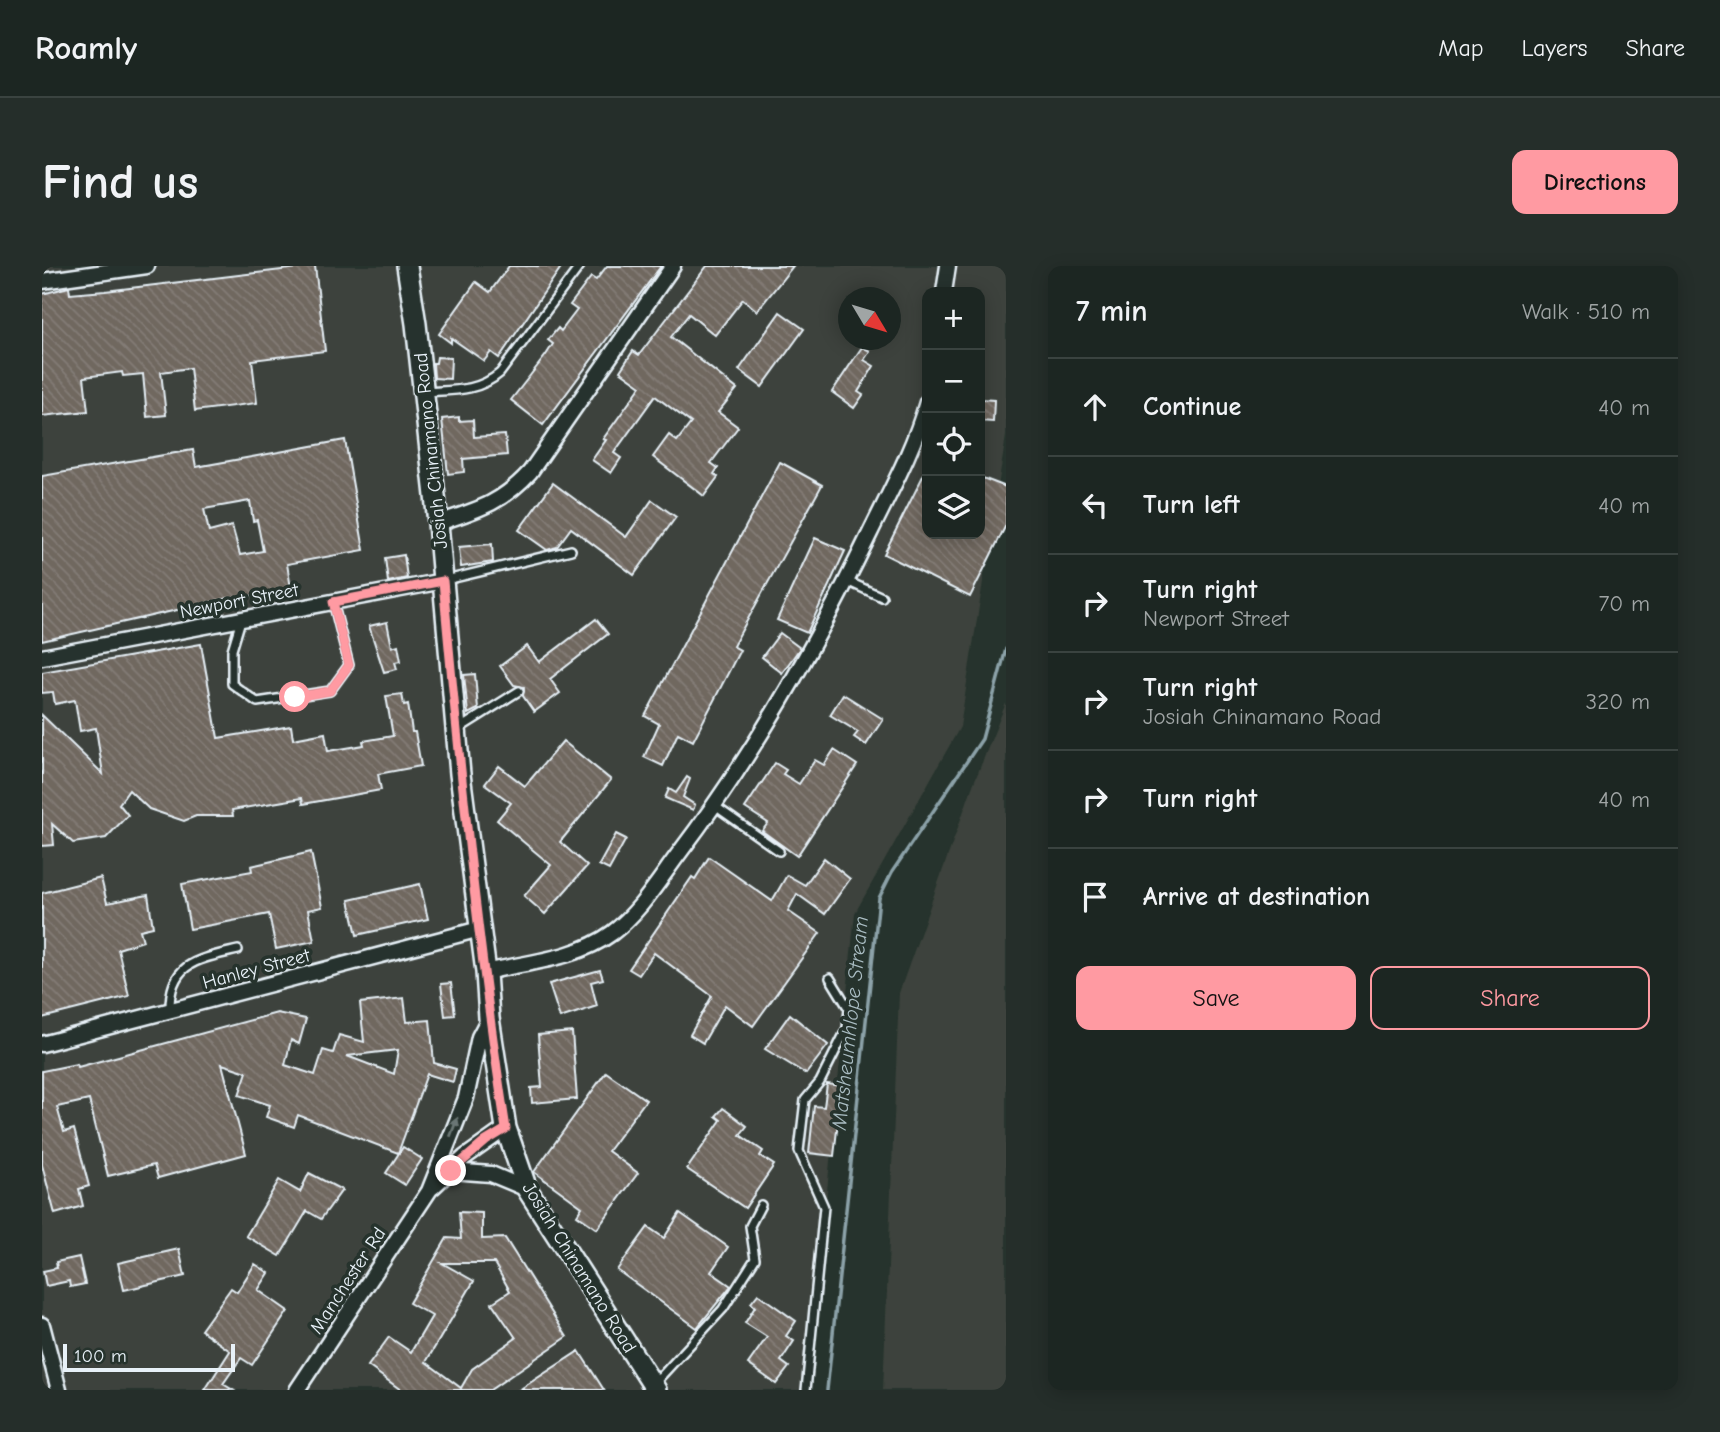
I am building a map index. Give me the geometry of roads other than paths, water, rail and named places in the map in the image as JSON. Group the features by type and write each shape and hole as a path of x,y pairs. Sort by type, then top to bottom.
{"street":[{"path":"42,281 147,266"},
{"name":"Josiah Chinamano Road","path":"407,266 438,523 456,731 486,972 489,1018 506,1129 527,1189 654,1388"},
{"path":"438,523 491,506 513,491 530,472 673,266"},
{"path":"945,287 948,266"},
{"path":"486,972 588,948 613,932 636,911 715,806 762,734 847,581 911,450 923,413"},
{"name":"Newport Street","path":"42,657 443,581"},
{"name":"Hanley Street","path":"42,1044 481,929"},
{"path":"429,1191 466,1097 479,1037 489,1018"},
{"path":"429,1191 486,1141 506,1129"},
{"path":"451,1171 491,1174 527,1189"},
{"name":"Manchester Rd","path":"297,1390 429,1191"},
{"path":"42,1325 59,1390"}],"lane":[{"path":"424,392 478,388 489,383 500,373 580,266"},
{"path":"443,581 571,550"},
{"path":"847,581 882,597"},
{"path":"241,619 232,650 232,684 257,702 330,691 349,665 333,602"},
{"path":"456,731 519,691"},
{"path":"715,806 779,851"},
{"path":"170,1010 172,983 182,969 201,959 238,950"},
{"path":"806,1390 824,1207 799,1151 805,1100 820,1082 847,1028 849,1009 830,978"},
{"path":"654,1388 723,1309 755,1259 750,1226 761,1205"}],"waterway":[{"name":"Matsheumhlope Stream","path":"827,1390 879,898 892,872 982,739 1006,649"}]}
